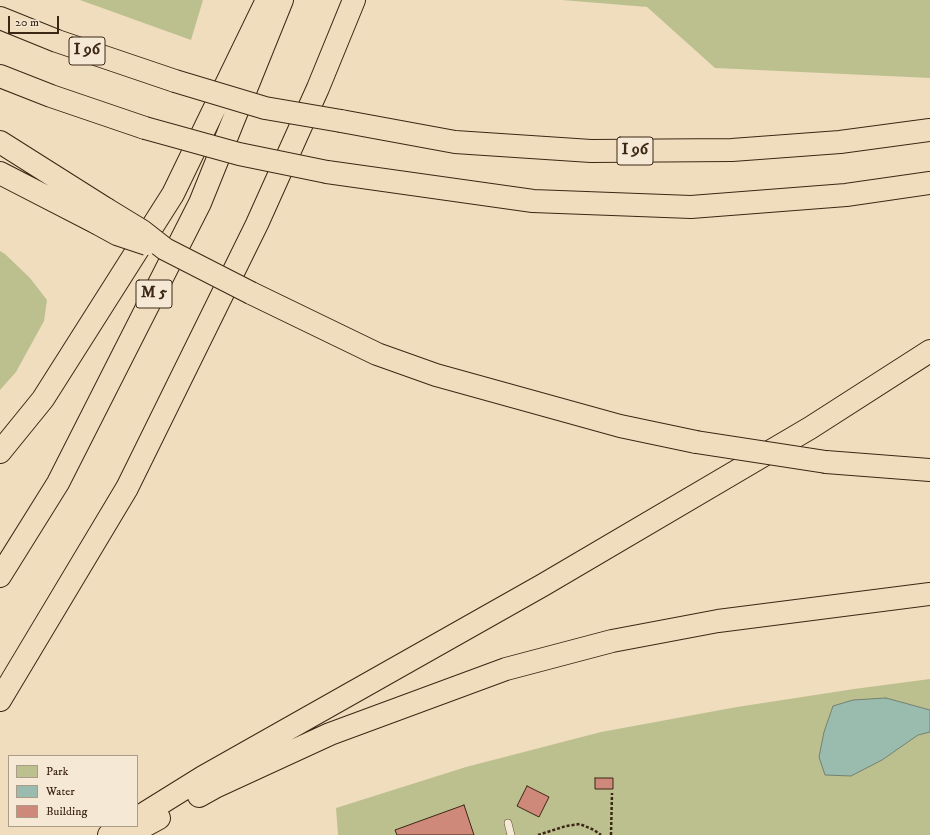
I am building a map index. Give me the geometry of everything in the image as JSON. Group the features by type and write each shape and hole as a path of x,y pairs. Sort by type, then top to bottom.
{"highway":[{"path":"0,452 43,399 173,194 267,0"},
{"name":"M 5","path":"0,576 58,483 200,202 282,0"},
{"path":"0,700 127,488 257,224 318,88 354,0"},
{"name":"I 96","path":"0,18 57,41 175,81 265,108 455,142 591,151 732,150 840,142 930,130"},
{"path":"0,76 51,96 145,128 239,154 327,172 533,201 691,207 846,195 930,183"},
{"path":"0,142 101,216"},
{"path":"0,173 101,216 142,231 165,249 290,312 377,354 436,375 620,426 696,442 826,462 930,470"},
{"path":"138,817 216,770 543,585 797,436 930,351"},
{"path":"128,835 217,786 330,734 506,669 612,641 718,620 930,594"},
{"path":"109,835 121,827"}],"lane":[{"path":"508,823 511,835"}],"path":[{"path":"611,835 612,793"},
{"path":"538,835 566,826 580,824 601,835"}],"green space":[{"path":"80,0 203,0 191,40"},
{"path":"562,0 930,0 930,78 715,68 647,7"},
{"path":"0,251 30,278 47,300 44,321 16,372 0,390"},
{"path":"930,679 930,835 338,835 336,808 466,767 601,732 737,707"}],"water":[{"path":"886,698 930,710 930,732 918,735 882,760 851,776 825,775 819,757 824,732 833,706 853,700"}],"building":[{"path":"595,778 613,778 613,789 595,789"},
{"path":"527,786 549,797 539,817 517,806"},
{"path":"464,805 474,835 397,835 395,830"}]}
